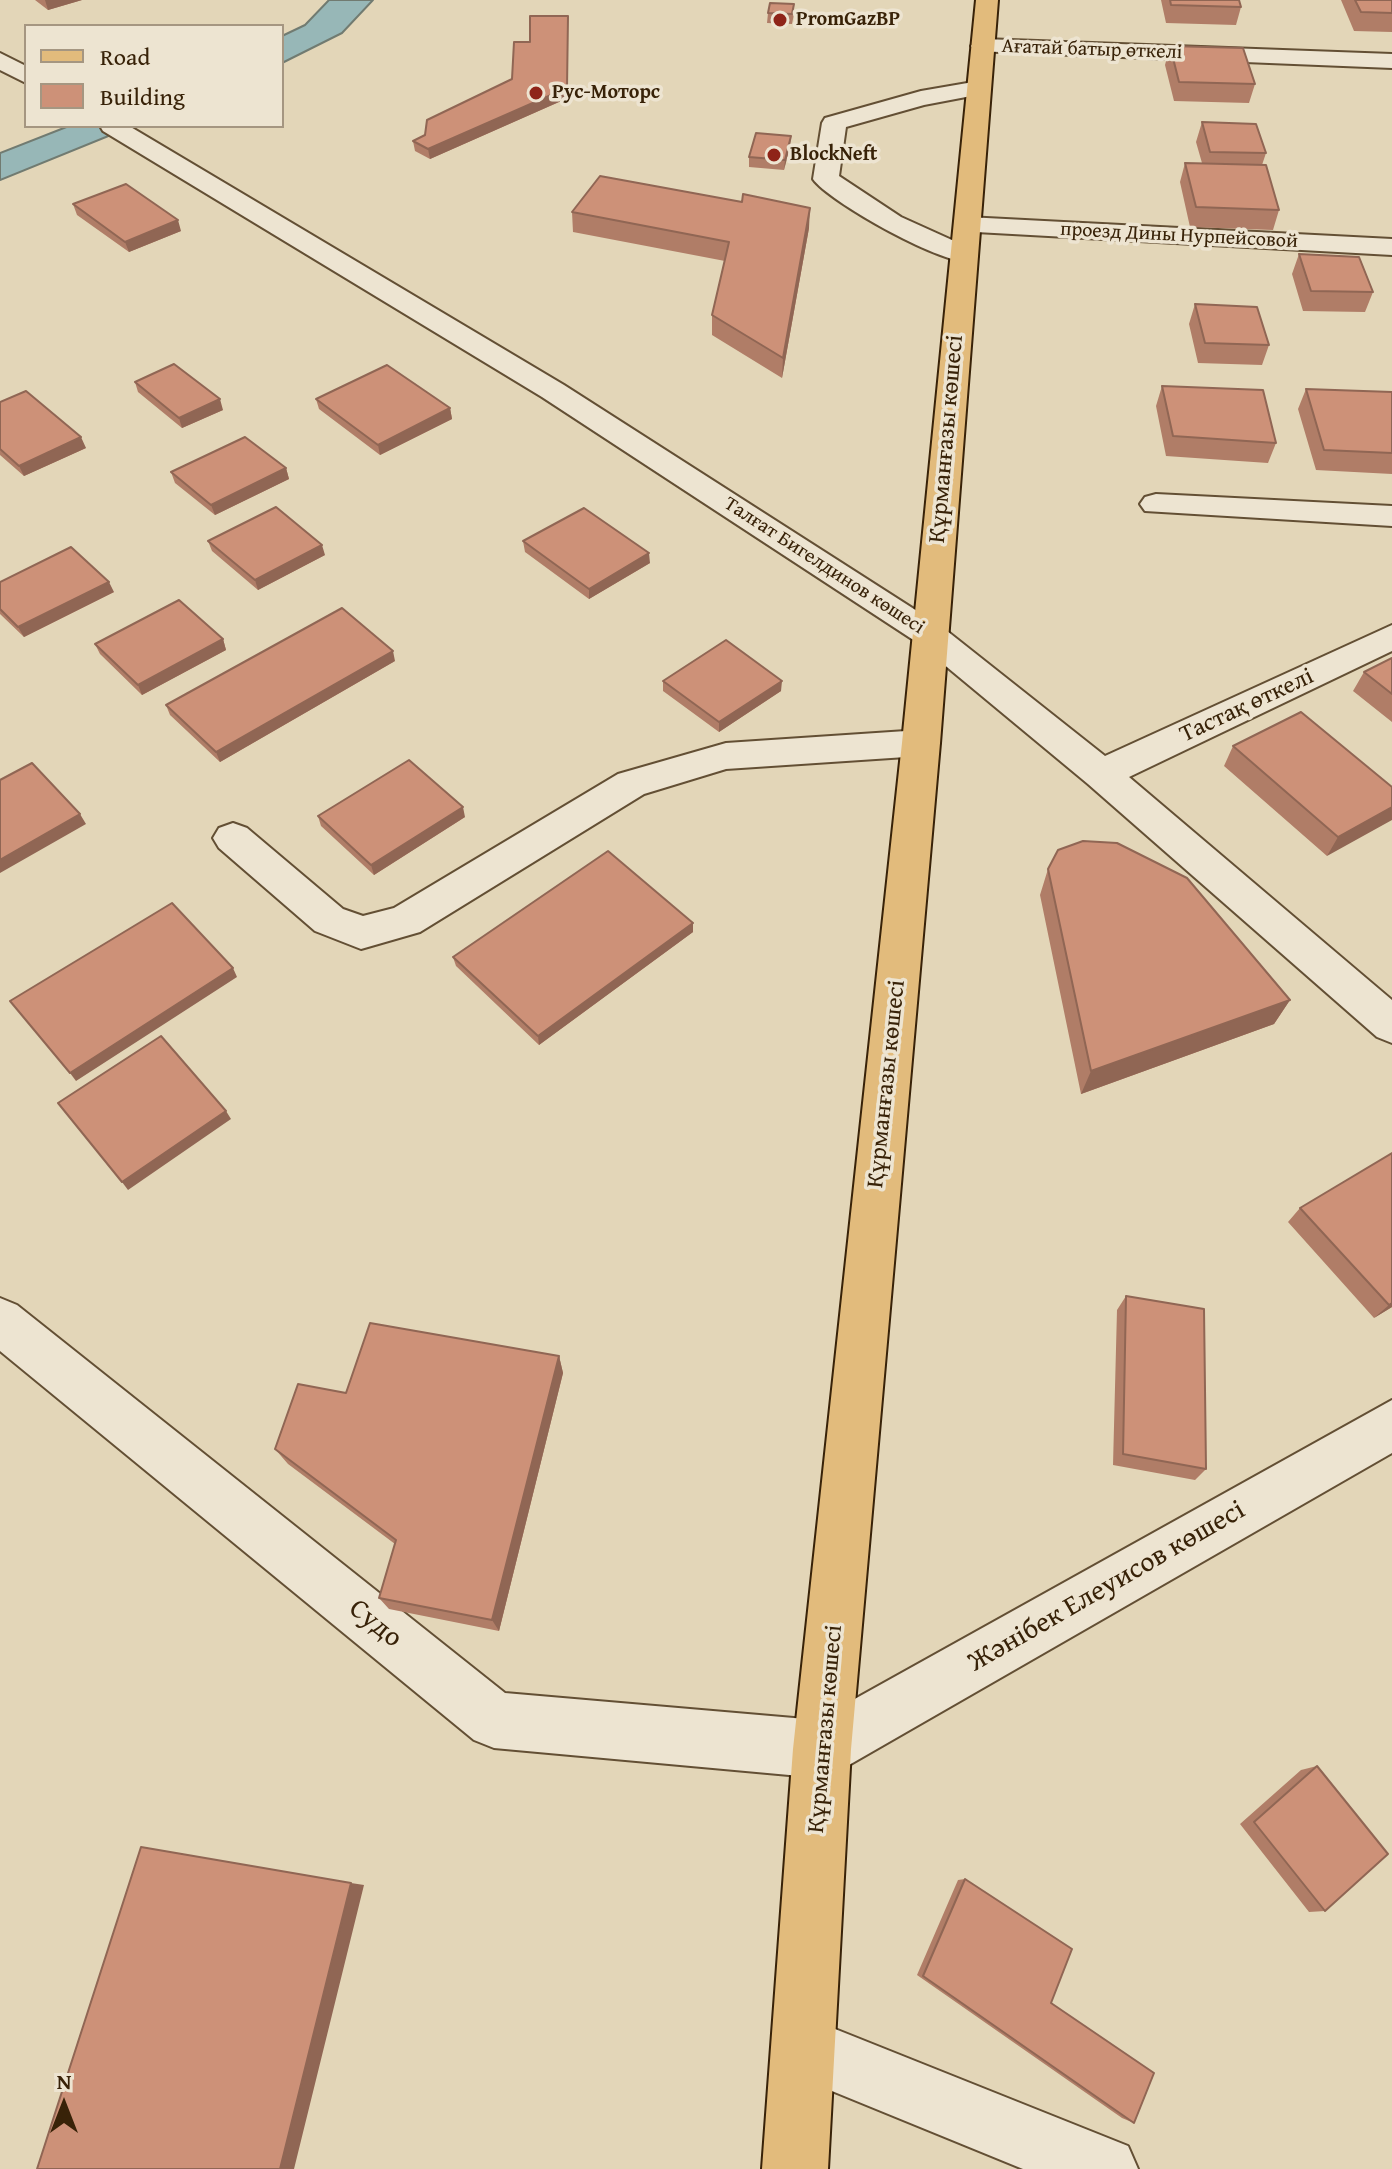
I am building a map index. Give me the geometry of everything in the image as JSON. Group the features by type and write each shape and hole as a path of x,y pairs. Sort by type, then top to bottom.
{"main road":[{"name":"Құрманғазы көшесі","path":"795,2169 822,1749 921,743 987,0"}],"street":[{"name":"Ағатай батыр өткелі","path":"983,46 1392,61"},
{"path":"0,60 24,75"},
{"path":"965,241 892,223 826,179 834,123 921,98 979,88"},
{"name":"Талғат Бигелдинов көшесі","path":"115,128 553,391 930,635 1101,774 1392,1025"},
{"name":"проезд Дины Нурпейсовой","path":"965,241 1392,247"},
{"path":"1156,504 1392,516"},
{"name":"Тастақ өткелі","path":"1101,774 1392,637"},
{"path":"233,838 329,920 361,933 406,921 631,784 726,756 921,743"},
{"name":"Судо","path":"0,1321 494,1720 822,1749"},
{"name":"Жәнібек Елеуисов көшесі","path":"822,1749 1392,1425"},
{"path":"805,2049 1105,2169"}],"water":[{"path":"329,0 373,0 342,33 284,62 284,35 305,25"},
{"path":"64,128 128,128 0,180 0,153"}],"building":[{"path":"1170,0 1239,0 1241,7 1171,5"},
{"path":"1355,0 1392,0 1392,13 1361,12"},
{"path":"770,3 794,4 792,14 768,13"},
{"name":"Рус-Моторс","path":"530,16 568,16 567,88 428,149 413,141 425,135 427,120 512,79 514,42 530,42"},
{"path":"1170,46 1243,48 1255,84 1179,82"},
{"path":"1202,122 1256,124 1266,153 1210,152"},
{"path":"756,133 791,136 785,160 749,157"},
{"path":"1185,163 1266,165 1279,210 1196,207"},
{"path":"600,176 742,202 743,194 810,208 783,358 712,315 729,242 572,212"},
{"path":"126,184 178,220 125,242 73,204"},
{"path":"1299,254 1359,257 1373,292 1311,291"},
{"path":"1195,304 1257,307 1269,345 1205,343"},
{"path":"174,364 220,399 179,418 135,382"},
{"path":"387,365 450,408 378,445 316,399"},
{"path":"1162,386 1263,390 1276,443 1173,436"},
{"path":"1306,389 1392,392 1392,453 1324,450"},
{"path":"26,391 81,437 19,466 0,449 0,402"},
{"path":"245,437 286,468 211,505 171,472"},
{"path":"276,507 322,545 255,580 208,541"},
{"path":"584,508 649,553 589,589 523,541"},
{"path":"71,547 109,582 18,627 0,609 0,582"},
{"path":"179,600 223,639 138,685 95,644"},
{"path":"342,608 393,651 216,752 166,705"},
{"path":"726,640 782,681 719,722 663,681"},
{"path":"1392,658 1392,694 1364,672"},
{"path":"1301,712 1392,787 1392,807 1338,837 1233,746"},
{"path":"409,760 463,807 371,865 318,816"},
{"path":"32,763 80,814 0,860 0,780"},
{"path":"1083,841 1117,843 1187,878 1290,1000 1091,1071 1048,869 1058,850"},
{"path":"608,851 693,923 538,1036 453,957"},
{"path":"172,903 233,968 70,1073 10,1001"},
{"path":"161,1036 226,1111 122,1182 58,1103"},
{"path":"1392,1153 1392,1303 1389,1305 1300,1208"},
{"path":"1126,1296 1204,1309 1206,1469 1123,1454"},
{"path":"370,1323 559,1356 492,1620 379,1598 396,1540 275,1449 298,1384 346,1393"},
{"path":"1317,1766 1388,1854 1325,1911 1254,1822"},
{"path":"141,1847 351,1883 280,2169 37,2169"},
{"path":"965,1879 1072,1949 1051,2003 1154,2073 1134,2123 923,1976"}],"place":[{"name":"PromGazBP","path":"780,20"},
{"name":"Рус-Моторс","path":"536,93"},
{"name":"BlockNeft","path":"774,155"}]}
